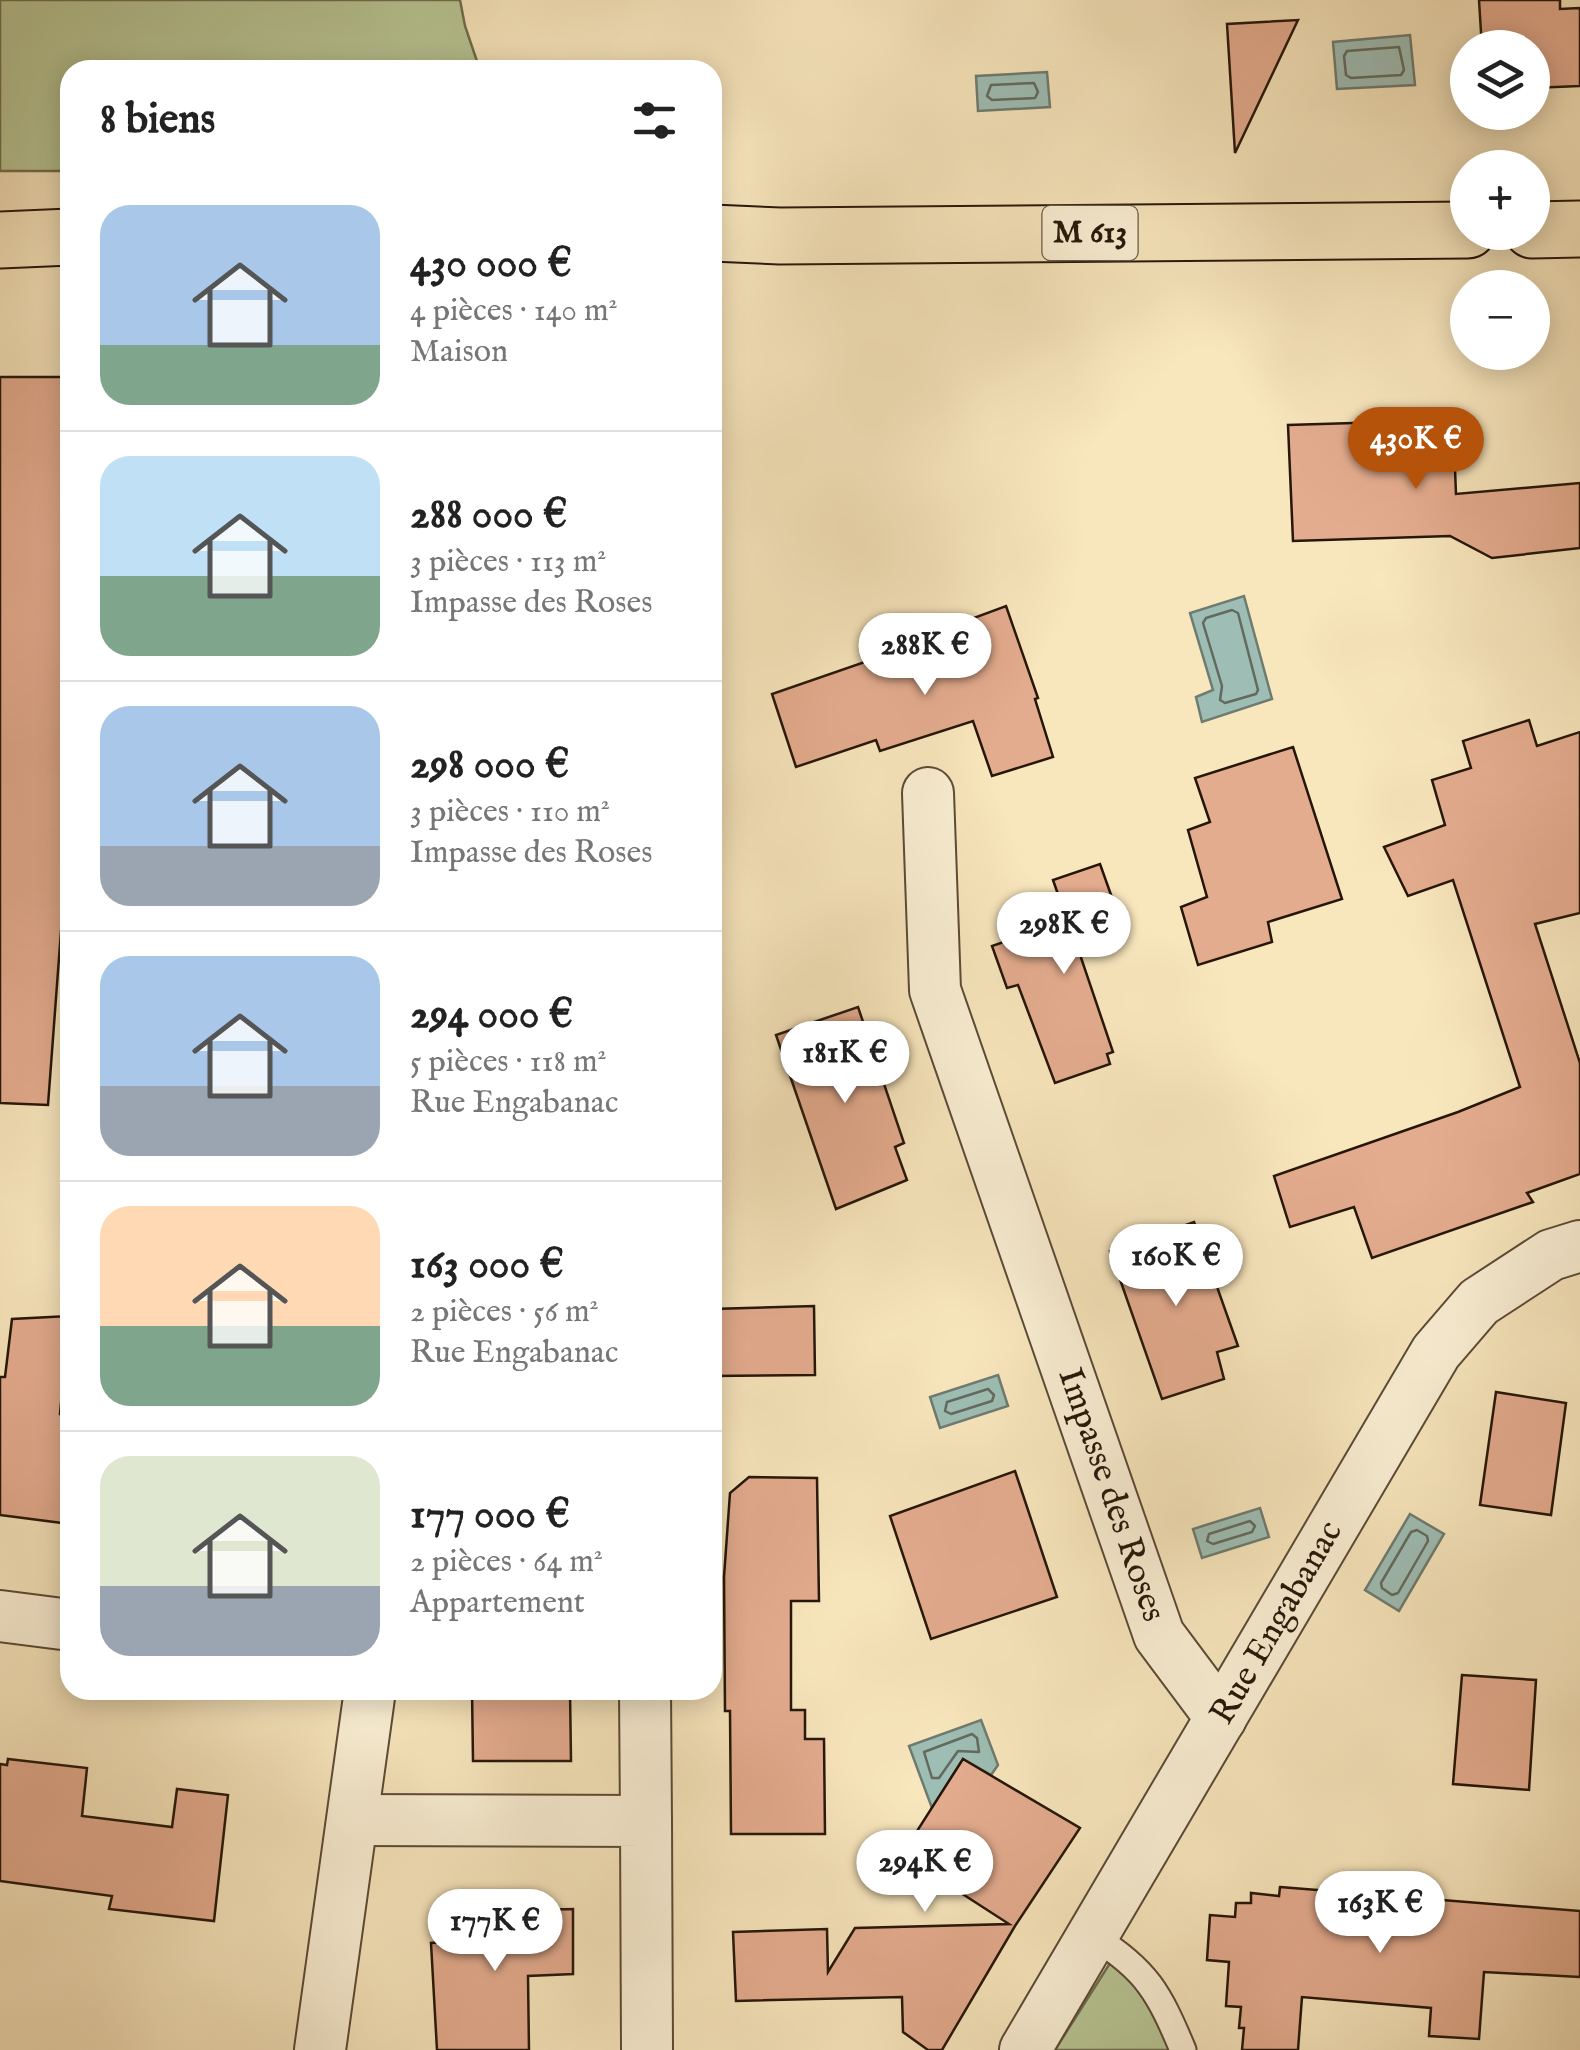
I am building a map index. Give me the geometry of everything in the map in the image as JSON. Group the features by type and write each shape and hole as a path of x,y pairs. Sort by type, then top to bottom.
{"main road":[{"name":"M 613","path":"722,233 1450,230"},
{"path":"1550,230 1580,230"},
{"path":"0,240 60,237"}],"street":[{"name":"Impasse des Roses","path":"928,792 936,990 1160,1635 1221,1718"},
{"name":"Rue Engabanac","path":"1025,2050 1436,1352 1479,1302 1551,1255 1580,1246"},
{"path":"0,1616 60,1624"},
{"path":"320,2050 369,1700"},
{"path":"645,1700 648,2050"},
{"path":"352,1820 646,1822"}],"lane":[{"path":"1094,1938 1127,1957 1162,2001 1183,2050"}],"green space":[{"path":"0,0 460,0 477,60 60,60 60,171 0,171"},
{"path":"1117,1952 1183,2050 1055,2050"}],"water":[{"path":"1410,35 1415,85 1337,89 1333,42"},
{"path":"1047,72 1050,107 978,111 976,76"},
{"path":"1244,596 1272,699 1202,722 1196,697 1213,690 1190,613"},
{"path":"998,1375 1008,1406 940,1428 930,1397"},
{"path":"1260,1508 1269,1537 1202,1558 1193,1529"},
{"path":"1410,1514 1444,1534 1399,1611 1365,1590"},
{"path":"981,1720 998,1765 991,1775 963,1759 932,1808 909,1746"}],"building":[{"path":"1479,0 1560,0 1560,9 1580,8 1580,86 1550,87 1550,30 1481,30"},
{"path":"1298,20 1235,153 1227,24"},
{"path":"0,377 60,377 60,945 48,1105 0,1103"},
{"path":"1453,420 1456,494 1580,483 1580,548 1492,558 1450,536 1293,541 1288,425"},
{"path":"1006,606 1038,698 1035,699 1053,757 992,776 973,721 880,751 876,740 796,767 772,694 891,653 890,649"},
{"path":"1529,720 1537,746 1580,732 1580,913 1535,924 1580,1063 1580,1174 1527,1193 1533,1202 1372,1258 1354,1207 1290,1227 1274,1176 1520,1087 1453,880 1408,896 1384,847 1445,825 1432,780 1471,768 1463,741"},
{"path":"1293,747 1342,899 1268,922 1272,942 1198,965 1181,907 1207,897 1188,830 1210,822 1195,778"},
{"path":"1100,864 1120,920 1074,937 1113,1052 1107,1054 1110,1064 1055,1083 1018,985 1007,988 992,946 1067,920 1053,880"},
{"path":"858,1007 904,1143 895,1147 907,1180 836,1209 776,1035"},
{"path":"1194,1222 1238,1346 1217,1352 1224,1379 1162,1399 1110,1251"},
{"path":"814,1306 815,1375 722,1376 722,1309"},
{"path":"60,1316 60,1523 0,1515 0,1377 5,1377 12,1319"},
{"path":"1496,1392 1566,1403 1551,1515 1480,1505"},
{"path":"1015,1471 1057,1597 931,1639 890,1516"},
{"path":"749,1477 817,1478 819,1601 791,1601 791,1710 805,1710 805,1739 824,1739 825,1834 731,1834 724,1577 730,1493"},
{"path":"1462,1675 1536,1680 1529,1790 1453,1784"},
{"path":"472,1700 570,1700 571,1761 473,1761"},
{"path":"8,1759 87,1768 82,1816 172,1827 177,1789 228,1795 214,1921 109,1909 112,1896 0,1881 0,1764 7,1765"},
{"path":"963,1759 1080,1828 1015,1926 942,2050 928,2050 903,2032 902,1997 736,2001 733,1932 827,1929 828,1972 855,1928 1009,1924 910,1860 910,1842"},
{"path":"1280,1887 1580,1911 1580,1977 1484,1972 1479,2039 1429,2036 1431,2008 1302,1997 1298,2050 1242,2050 1241,2007 1226,2006 1229,1962 1207,1960 1210,1915 1235,1917 1236,1903 1251,1903 1251,1893 1279,1896"},
{"path":"573,1909 573,1974 528,1976 529,2050 437,2050 431,1943 444,1942 446,1912"}]}
